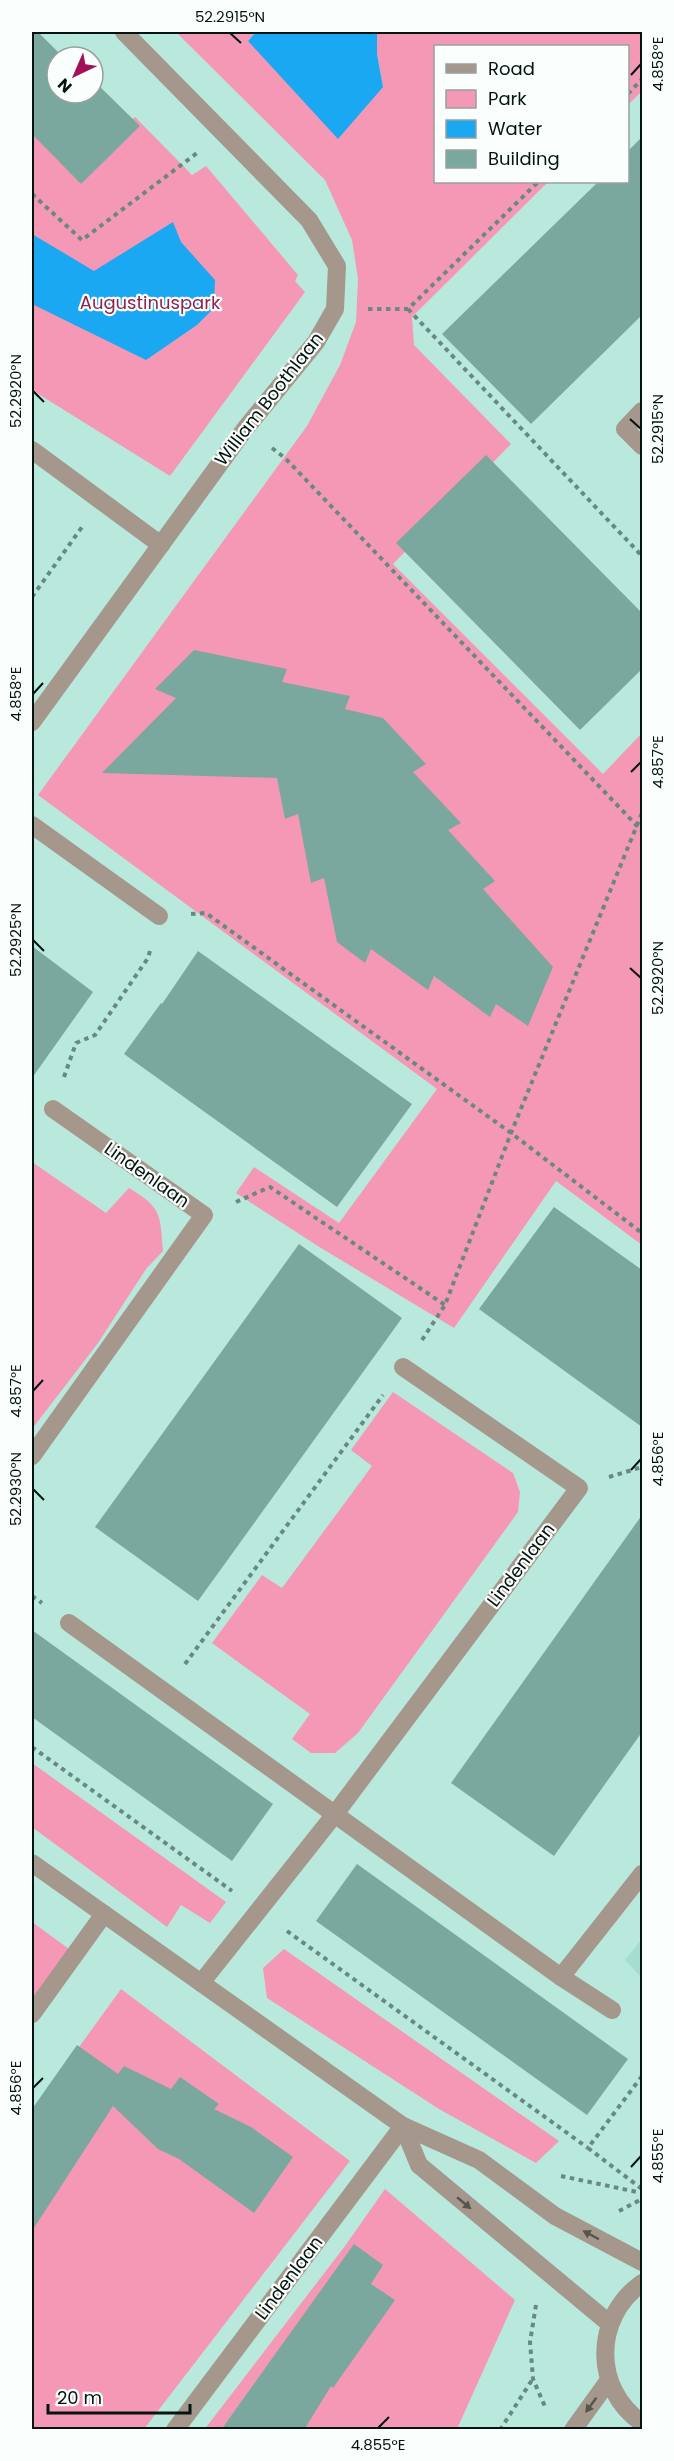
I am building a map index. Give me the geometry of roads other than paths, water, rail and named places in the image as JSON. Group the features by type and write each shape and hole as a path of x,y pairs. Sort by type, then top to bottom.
{"street":[{"name":"William Boothlaan","path":"32,722 245,429 316,342 335,309 337,266 309,219 124,32"},
{"path":"642,411 625,429 642,446"},
{"path":"32,450 161,545"},
{"path":"32,825 159,916"},
{"name":"Lindenlaan","path":"32,1456 204,1215 53,1109"},
{"name":"Lindenlaan","path":"201,1983 335,1814 579,1488 403,1367"},
{"path":"69,1623 561,1977 612,2010"},
{"path":"32,1863 403,2126 479,2160 555,2216 642,2262"},
{"path":"561,1977 642,1874"},
{"path":"32,2014 104,1914"},
{"path":"403,2126 419,2166 610,2324"},
{"name":"Lindenlaan","path":"175,2430 403,2126"},
{"path":"642,2283 622,2302 610,2324 604,2352 609,2380 621,2403 642,2423"},
{"path":"573,2430 609,2380"}],"water":[{"path":"256,32 377,32 377,54 383,87 338,139 248,41"},
{"path":"173,222 181,242 215,280 214,308 197,325 146,360 32,304 32,234 94,271"}],"park label":[{"name":"Augustinuspark","path":"150,303"}]}
